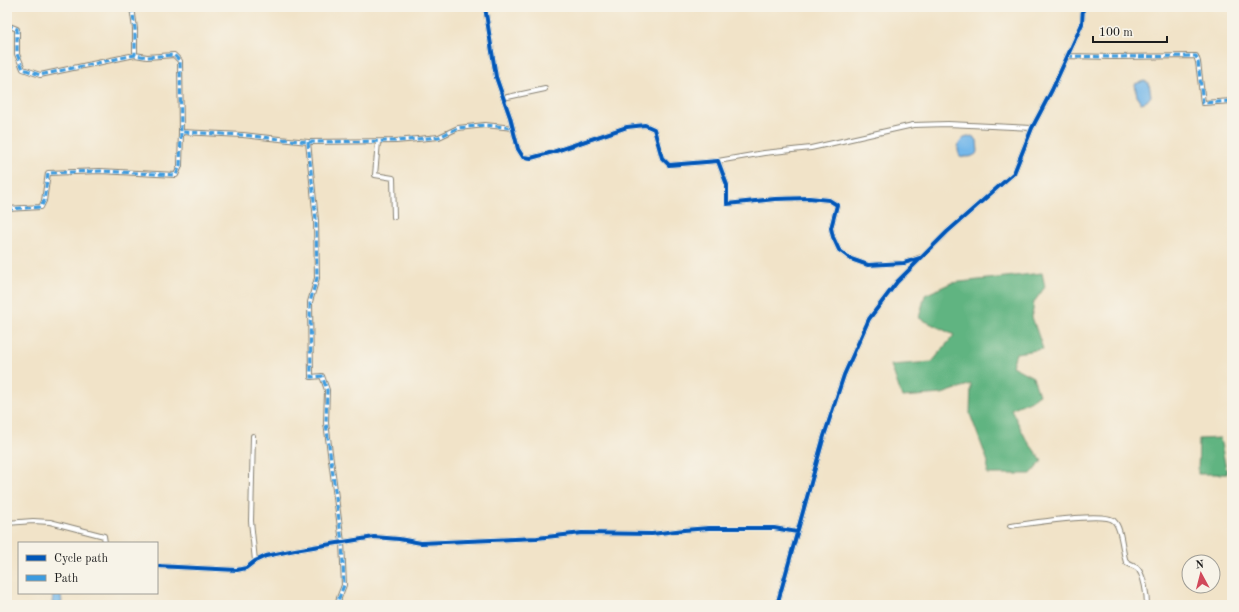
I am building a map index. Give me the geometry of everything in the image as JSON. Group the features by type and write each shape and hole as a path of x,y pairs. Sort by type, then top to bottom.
{"street":[{"path":"132,7 135,29 135,55"},
{"path":"485,7 496,77 513,128 518,149 523,157 531,158 627,127 645,125 654,129 662,158 669,165 718,161 764,153 811,148 913,125 948,124 1032,128"},
{"path":"777,605 824,436 844,375 869,319 897,282 948,232 1014,173 1032,128 1052,90 1082,24 1083,7"},
{"path":"7,25 17,29 17,54 23,69 40,75 135,55 147,57 174,56 180,61 181,132 180,166 176,175 100,171 48,173 44,201 41,207 7,209"},
{"path":"1067,56 1196,56 1203,103 1232,100"},
{"path":"503,98 545,89"},
{"path":"181,132 243,135 308,142 378,142 439,137 458,128 485,125 513,128"},
{"path":"308,142 316,220 317,278 310,302 311,377 322,376 327,390 326,423 342,542 344,585 338,605"},
{"path":"378,142 375,175 393,178 394,217"},
{"path":"718,161 727,185 727,204 775,199 809,198 829,200 838,204 832,228 835,244 851,260 868,265 904,263 922,257"},
{"path":"253,436 251,520 255,561"},
{"path":"1010,526 1090,517 1112,519 1119,528 1126,562 1136,567 1141,572 1147,595 1147,605"},
{"path":"7,523 33,521 50,522 104,536 105,542"},
{"path":"158,566 238,570 246,568 255,561 266,556 374,537 421,543 537,538 582,532 652,534 709,528 774,528 797,532"}],"green space":[{"path":"1042,273 1045,287 1034,302 1032,317 1043,349 1016,353 1012,366 1033,377 1039,395 1030,401 1011,409 1026,439 1042,461 1031,474 987,474 988,462 970,414 971,384 942,394 902,397 891,365 932,362 954,335 919,318 925,295 951,283"},
{"path":"1220,438 1227,474 1198,474 1199,439"}],"water":[{"path":"1144,81 1149,83 1151,96 1147,101 1141,103 1137,96 1135,84"},
{"path":"972,136 977,140 978,152 970,157 960,156 958,146 960,142 964,138"},
{"path":"54,594 59,594 61,596 62,602 60,604 52,603"}],"marked path":[{"path":"132,7 135,29 135,55"},
{"path":"7,25 17,29 17,54 23,69 40,75 135,55 147,57 174,55 180,61 181,132 243,135 308,142 396,141 439,137 458,128 485,125 513,128"},
{"path":"1067,56 1196,56 1203,103 1232,101"},
{"path":"7,209 41,207 44,201 48,173 100,171 176,175 180,166 181,132"},
{"path":"308,142 316,220 317,278 310,302 311,377 322,376 327,390 326,423 342,542 344,585 338,605"}],"cycle path":[{"path":"485,7 496,77 510,117 518,149 523,157 531,158 627,127 645,125 654,129 662,158 669,165 718,161 727,185 727,204 775,199 809,198 829,200 837,205 831,228 833,237 839,250 851,259 868,265 904,263 920,258"},
{"path":"777,605 824,436 844,375 869,319 897,282 947,232 1014,173 1032,128 1052,90 1082,24 1083,7"},
{"path":"158,566 237,570 246,568 255,561 266,556 374,537 421,543 537,538 582,533 652,534 709,528 774,528 797,532"}]}
